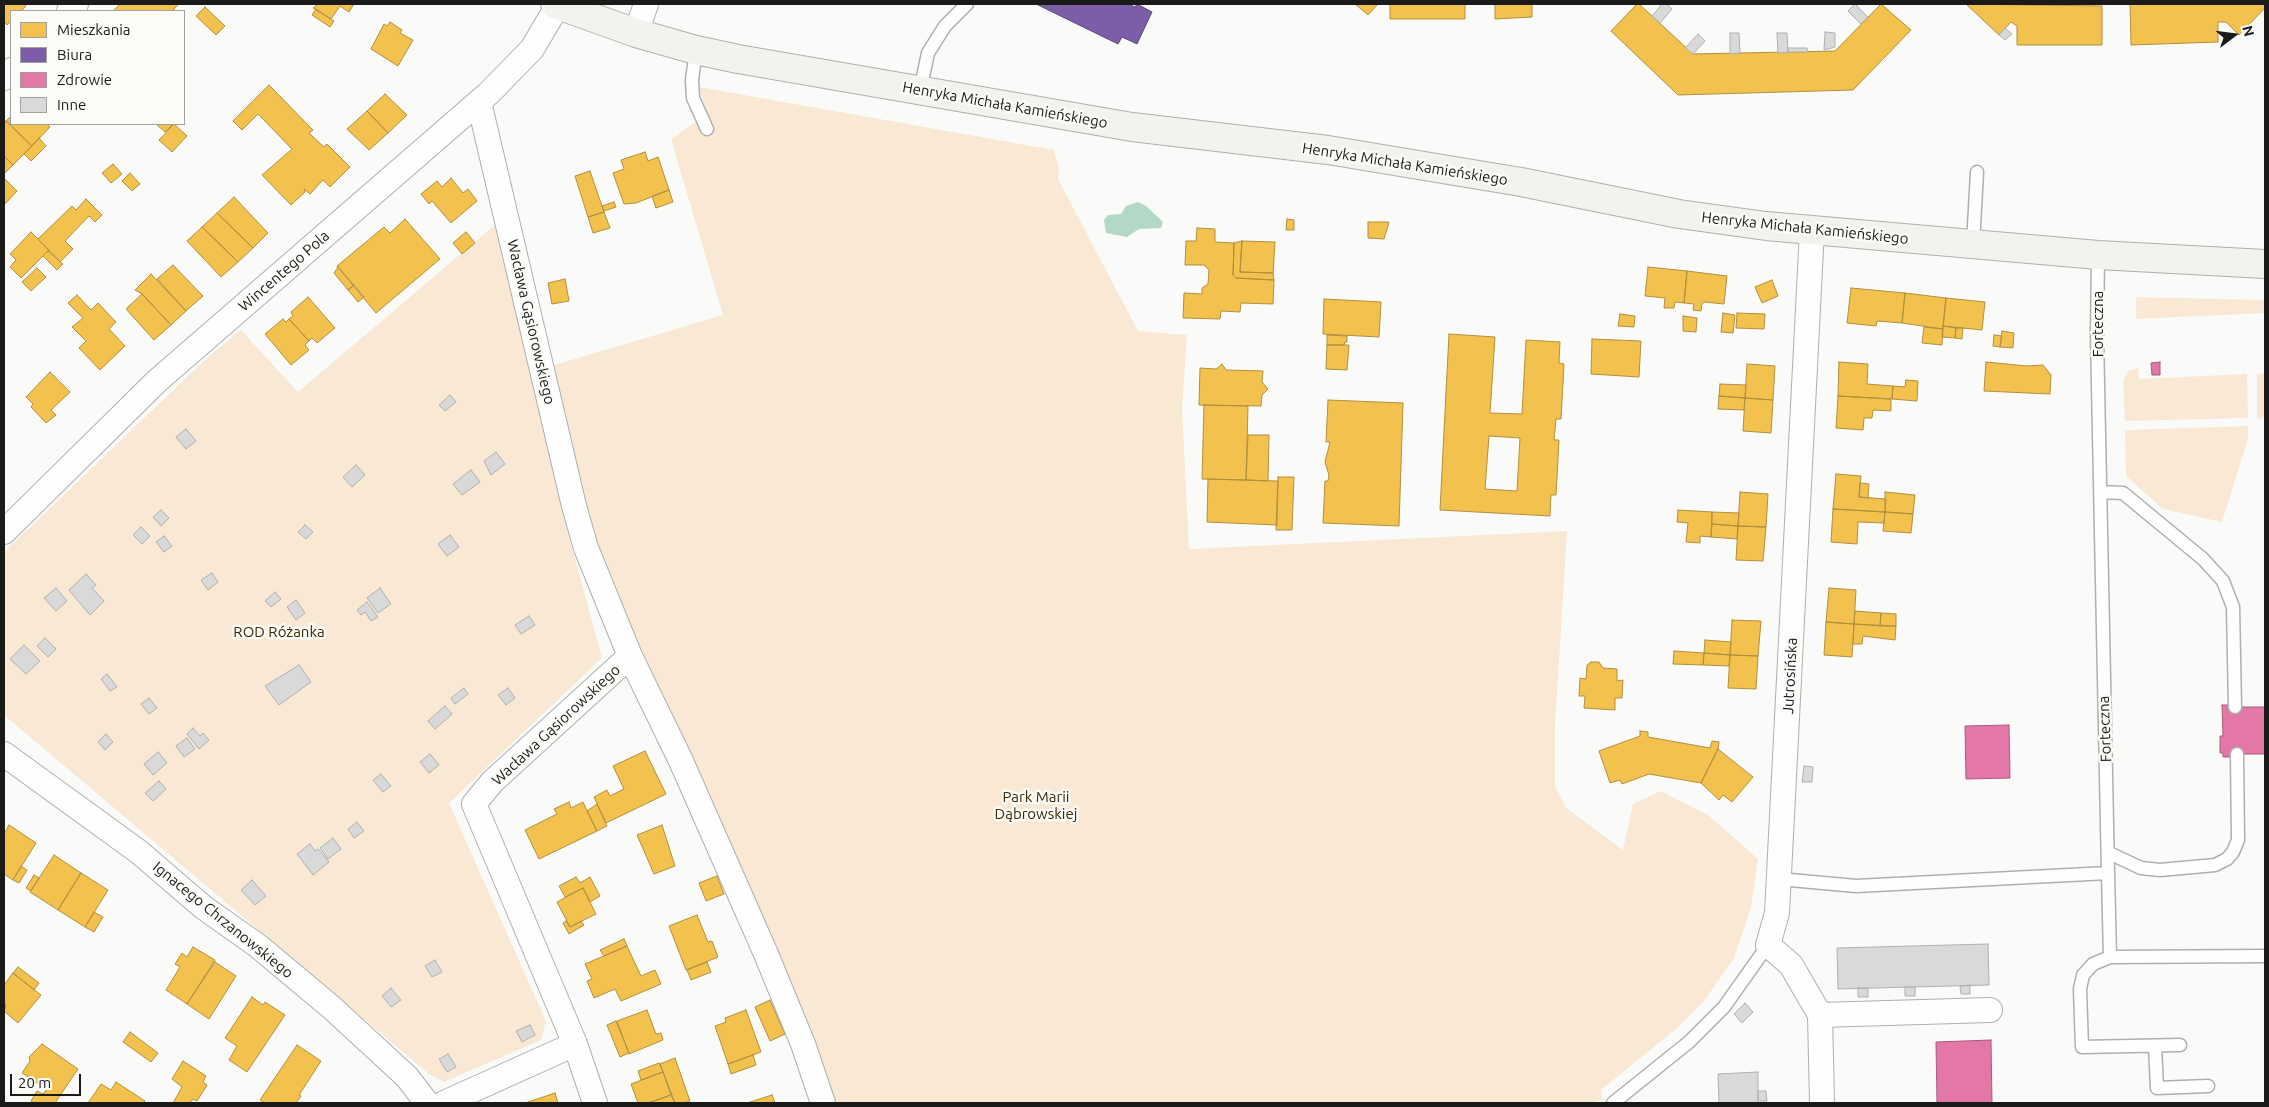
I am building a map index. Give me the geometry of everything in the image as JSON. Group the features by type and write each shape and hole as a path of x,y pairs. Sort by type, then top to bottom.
{"street":[{"name":"Henryka Michała Kamieńskiego","path":"556,4 636,33 696,50 1132,127 1328,150 1521,182 1679,214 1812,230 2098,255 2265,264"},
{"name":"Wincentego Pola","path":"4,532 157,381 479,102 532,49 556,4"},
{"path":"636,33 646,4"},
{"name":"Wacława Gąsiorowskiego","path":"479,102 574,506 586,548 630,656 492,782 474,804 575,1044 595,1103"},
{"name":"Jutrosińska","path":"1768,945 1777,913 1812,230"},
{"path":"630,656 681,761 766,954 803,1044 824,1103"},
{"name":"Ignacego Chrzanowskiego","path":"4,754 139,852 203,907 258,946 331,1007 407,1077 427,1103"},
{"path":"1768,945 1791,966 1820,1015 1822,1103"},
{"path":"1820,1015 1990,1010"},
{"path":"444,1103 575,1044"}],"lane":[{"path":"920,91 928,53 945,26 967,4"},
{"path":"696,50 692,80 693,98 708,129"},
{"path":"1973,244 1978,172"},
{"name":"Forteczna","path":"2098,255 2100,492 2110,957"},
{"path":"2100,492 2123,493 2204,559 2223,582 2233,607 2235,707"},
{"path":"2109,853 2141,868 2160,870 2216,865 2234,852 2238,834 2237,754"},
{"path":"1779,879 1856,886 2108,873"},
{"path":"1612,1103 1689,1042 1724,1007 1768,945"},
{"path":"2180,1045 2082,1048 2080,989 2083,975 2093,964 2110,957 2265,956"},
{"path":"2155,1046 2157,1088 2208,1086"}],"green space":[{"name":"Park Marii Dąbrowskiej","path":"699,87 1054,150 1059,169 1058,179 1138,331 1187,335 1182,409 1189,549 1567,531 1555,726 1555,786 1566,808 1623,850 1633,804 1661,791 1708,815 1758,859 1751,908 1734,958 1704,1001 1676,1029 1601,1090 1602,1099 1595,1103 834,1103 602,558 580,486 551,366 723,315 671,139 707,114"},
{"name":"ROD Różanka","path":"496,224 564,518 602,658 449,803 546,1021 541,1040 444,1082 430,1075 4,715 4,552 209,356 241,330 298,392"},
{"path":"2136,297 2265,300 2265,313 2136,319"},
{"path":"2138,368 2139,379 2247,374 2248,418 2125,421 2123,381 2128,371"},
{"path":"2265,373 2265,418 2257,419 2257,374"},
{"path":"2248,426 2248,439 2222,522 2163,509 2126,476 2125,430"}],"shaded area":[{"path":"1138,202 1146,206 1163,222 1161,228 1139,229 1127,237 1106,233 1104,220 1108,215 1121,214 1126,206"}],"building: Mieszkania":[{"path":"4,4 24,4 26,6 22,10 10,10 10,22 7,25 4,22"},
{"path":"120,4 179,4 173,10 114,10"},
{"path":"318,4 354,4 349,12 340,6 331,19 313,8"},
{"path":"1355,4 1378,4 1368,15"},
{"path":"1390,4 1465,4 1465,19 1390,19"},
{"path":"1495,4 1532,4 1532,17 1495,19"},
{"path":"1637,4 1693,54 1835,51 1881,4 1911,30 1853,90 1678,95 1611,31"},
{"path":"1966,4 2102,6 2102,45 2017,45 2017,26 2011,22 1999,35"},
{"path":"2130,4 2265,4 2265,8 2239,35 2226,22 2218,22 2218,42 2131,45"},
{"path":"205,7 225,26 216,35 196,16"},
{"path":"316,9 334,21 330,27 312,15"},
{"path":"390,22 402,30 400,33 413,40 398,66 371,49 384,24 387,26"},
{"path":"269,85 313,130 309,133 324,147 327,144 350,167 330,187 323,180 310,194 304,189 305,192 291,205 262,175 292,149 258,114 242,130 233,121"},
{"path":"385,94 407,115 388,133 367,111"},
{"path":"367,111 388,133 369,150 347,129"},
{"path":"10,117 10,125 6,121"},
{"path":"6,121 32,146 13,165 4,156 4,124"},
{"path":"10,125 48,125 50,127 32,146"},
{"path":"157,125 172,125 165,132"},
{"path":"173,125 187,136 172,152 159,140"},
{"path":"39,138 46,146 31,161 24,154"},
{"path":"645,152 648,161 658,157 669,190 636,203 624,204 613,173 624,169 621,160"},
{"path":"4,156 13,165 4,174"},
{"path":"113,164 122,174 111,183 102,173"},
{"path":"590,171 604,212 588,217 575,176"},
{"path":"130,173 140,184 132,191 122,181"},
{"path":"4,178 17,191 5,204 4,203"},
{"path":"451,178 463,193 468,189 477,201 451,223 432,201 429,204 421,194 437,181 442,187"},
{"path":"669,190 673,202 656,208 652,196"},
{"path":"234,197 268,233 253,248 217,213"},
{"path":"86,199 102,215 95,222 89,216 65,241 73,249 60,262 38,239 72,206 76,210"},
{"path":"614,202 616,207 604,211 602,206"},
{"path":"604,212 610,228 593,233 588,217"},
{"path":"217,213 253,248 238,262 202,227"},
{"path":"405,219 440,259 376,313 337,266 384,227 390,233"},
{"path":"1287,219 1294,220 1294,230 1286,230"},
{"path":"1368,222 1389,222 1384,239 1368,238"},
{"path":"202,227 238,262 221,277 187,241"},
{"path":"1197,228 1215,229 1215,242 1234,243 1233,275 1236,278 1274,280 1273,304 1241,303 1240,312 1221,311 1220,319 1183,318 1184,293 1202,294 1202,288 1208,284 1209,270 1204,265 1185,265 1186,241 1196,241"},
{"path":"31,232 49,250 21,278 10,267 16,260 10,254"},
{"path":"466,232 475,243 462,254 453,243"},
{"path":"1242,241 1240,272 1273,273 1274,280 1236,278 1233,275 1234,243"},
{"path":"1242,241 1275,242 1273,273 1240,272"},
{"path":"48,251 63,264 57,270 43,256"},
{"path":"173,265 203,296 186,311 157,279"},
{"path":"338,267 354,285 348,290 334,273"},
{"path":"1648,267 1687,271 1684,303 1675,302 1674,308 1664,308 1665,298 1645,296"},
{"path":"37,268 46,277 31,291 22,282"},
{"path":"1687,271 1727,276 1724,304 1704,302 1701,311 1693,310 1694,304 1684,303"},
{"path":"151,274 186,311 171,325 142,294 135,290"},
{"path":"565,279 569,301 552,304 548,283"},
{"path":"1772,280 1778,296 1762,303 1755,287"},
{"path":"354,285 364,297 358,302 348,290"},
{"path":"1851,288 1905,293 1902,323 1877,321 1876,326 1847,323"},
{"path":"1905,293 1946,298 1943,329 1902,323"},
{"path":"142,294 171,325 154,340 126,309"},
{"path":"77,295 91,310 98,303 116,322 109,329 125,346 100,370 79,348 86,341 72,327 83,318 68,303"},
{"path":"308,297 335,328 317,343 312,338 309,341 289,319 293,316 291,312"},
{"path":"1946,298 1985,302 1982,330 1943,326"},
{"path":"1324,299 1381,302 1379,337 1323,334"},
{"path":"1723,313 1735,315 1733,333 1721,332"},
{"path":"1737,313 1765,314 1764,329 1736,328"},
{"path":"1620,314 1635,316 1634,327 1618,326"},
{"path":"1683,316 1697,318 1696,332 1683,331"},
{"path":"283,319 286,322 289,319 309,341 305,345 309,350 291,365 265,334"},
{"path":"1943,326 1956,328 1955,338 1942,337"},
{"path":"1924,327 1943,329 1942,345 1922,343"},
{"path":"1956,328 1963,328 1962,339 1955,338"},
{"path":"2002,331 2014,333 2013,348 2000,347"},
{"path":"1449,334 1495,337 1490,413 1522,414 1526,340 1560,342 1559,363 1564,364 1561,419 1556,419 1554,440 1559,440 1556,495 1551,495 1550,516 1440,510","holes":["1489,436 1520,438 1517,491 1485,489"]},
{"path":"1327,335 1347,336 1347,342 1344,345 1327,345"},
{"path":"1994,335 2002,336 2000,347 1993,346"},
{"path":"1592,339 1641,341 1639,377 1591,374"},
{"path":"1327,345 1349,345 1347,370 1326,369"},
{"path":"1839,362 1868,364 1867,384 1893,386 1892,399 1838,396"},
{"path":"1986,362 2027,366 2043,365 2051,375 2050,394 1984,391"},
{"path":"1222,364 1226,370 1263,371 1262,382 1268,389 1262,395 1261,406 1199,405 1200,368 1216,369"},
{"path":"1747,364 1775,366 1773,400 1745,398"},
{"path":"50,372 70,392 51,410 56,415 46,423 31,407 33,404 26,397"},
{"path":"1906,380 1918,381 1917,401 1892,399 1893,386 1905,387"},
{"path":"1720,384 1746,385 1745,398 1719,396"},
{"path":"1719,396 1745,398 1744,410 1718,409"},
{"path":"1838,396 1891,399 1891,411 1873,410 1872,418 1864,418 1863,430 1836,428"},
{"path":"1745,398 1773,400 1771,433 1743,431"},
{"path":"1328,400 1403,403 1399,526 1323,523 1325,481 1328,481 1329,475 1325,462 1330,442 1326,442"},
{"path":"1204,405 1248,406 1246,480 1202,479"},
{"path":"1248,435 1269,435 1268,481 1246,480"},
{"path":"1836,474 1861,476 1859,497 1886,499 1885,512 1833,509"},
{"path":"1278,477 1294,477 1292,530 1276,530"},
{"path":"1208,479 1278,481 1277,525 1207,522"},
{"path":"1860,483 1869,484 1868,498 1859,497"},
{"path":"1740,492 1768,494 1766,527 1738,526"},
{"path":"1885,492 1915,495 1913,514 1885,512"},
{"path":"1833,509 1885,512 1884,523 1858,522 1857,544 1831,542"},
{"path":"1678,510 1712,512 1711,537 1700,536 1700,543 1686,542 1688,523 1677,522"},
{"path":"1712,512 1739,513 1738,526 1712,524"},
{"path":"1885,512 1913,514 1911,533 1883,531"},
{"path":"1712,524 1738,526 1737,539 1711,537"},
{"path":"1738,526 1766,527 1763,561 1736,560"},
{"path":"1829,588 1856,590 1854,624 1826,622"},
{"path":"1855,611 1881,613 1880,626 1854,624"},
{"path":"1881,613 1896,614 1896,626 1880,626"},
{"path":"1732,620 1761,621 1758,656 1730,655"},
{"path":"1826,622 1854,624 1852,657 1824,655"},
{"path":"1854,624 1896,626 1895,640 1863,636 1862,644 1853,644"},
{"path":"1705,640 1731,642 1730,655 1704,653"},
{"path":"1674,651 1704,653 1703,665 1673,664"},
{"path":"1704,653 1730,655 1729,666 1703,665"},
{"path":"1730,655 1758,656 1756,689 1728,688"},
{"path":"1591,662 1599,662 1603,668 1617,669 1617,681 1623,680 1622,698 1615,698 1615,710 1584,708 1585,696 1579,696 1580,678 1586,679 1587,665"},
{"path":"1640,731 1648,732 1648,737 1710,748 1712,741 1719,742 1718,749 1701,783 1649,774 1622,784 1620,780 1610,783 1599,751 1640,736"},
{"path":"1718,749 1753,777 1732,802 1723,795 1719,800 1701,783"},
{"path":"645,751 666,794 606,823 594,797 607,790 610,796 624,789 613,766"},
{"path":"569,802 571,808 583,802 597,831 539,859 525,830 557,814 554,809"},
{"path":"597,804 607,826 597,831 587,811"},
{"path":"9,825 36,843 13,880 4,874 4,834"},
{"path":"662,825 675,866 654,874 637,835"},
{"path":"54,855 81,873 58,910 30,892"},
{"path":"21,866 27,870 19,883 13,880"},
{"path":"81,873 108,890 85,927 58,910"},
{"path":"34,875 39,878 31,891 26,888"},
{"path":"717,876 724,894 706,901 699,883"},
{"path":"576,877 580,883 590,877 600,896 590,902 583,888 565,897 559,886"},
{"path":"583,888 596,914 570,927 557,902"},
{"path":"94,912 103,917 94,932 85,927"},
{"path":"697,915 708,942 712,941 718,957 686,970 669,926"},
{"path":"566,921 570,927 581,921 584,925 569,934 563,923"},
{"path":"624,939 627,946 604,956 600,950"},
{"path":"627,946 641,976 655,970 661,984 621,1001 615,989 594,998 587,981 592,979 585,964"},
{"path":"193,947 215,960 187,1004 166,990 180,967 175,964 182,953 187,957"},
{"path":"215,962 236,976 209,1019 187,1004"},
{"path":"707,962 711,972 691,980 687,970"},
{"path":"18,967 39,983 34,990 13,973"},
{"path":"13,973 41,995 18,1023 4,1011 6,1005 4,1003 4,985"},
{"path":"252,997 263,1005 265,1002 285,1015 247,1072 229,1060 237,1046 225,1038"},
{"path":"770,1000 785,1034 770,1041 755,1007"},
{"path":"647,1010 656,1034 661,1033 663,1040 629,1054 617,1021"},
{"path":"746,1010 761,1052 728,1064 715,1026 726,1022 725,1018"},
{"path":"616,1021 629,1053 620,1057 607,1025"},
{"path":"130,1032 158,1053 151,1062 123,1042"},
{"path":"42,1044 78,1069 55,1103 34,1103 31,1101 37,1091 43,1094 47,1089 22,1073 30,1061 29,1057"},
{"path":"297,1045 321,1061 299,1095 301,1096 296,1103 265,1103 260,1100"},
{"path":"753,1055 756,1065 731,1074 728,1064"},
{"path":"675,1058 690,1101 683,1103 675,1103 660,1064"},
{"path":"183,1061 206,1076 203,1082 207,1085 197,1101 193,1099 190,1103 173,1103 182,1087 172,1079"},
{"path":"659,1063 663,1072 641,1080 638,1071"},
{"path":"663,1072 671,1095 648,1103 638,1103 631,1084"},
{"path":"116,1082 145,1101 143,1103 88,1103 101,1084 111,1090"},
{"path":"555,1093 558,1103 525,1103"},
{"path":"671,1095 675,1103 648,1103"},
{"path":"772,1095 775,1103 747,1103"}],"building: Biura":[{"path":"1036,4 1128,4 1135,7 1137,4 1152,12 1137,44 1122,37 1118,44"}],"building: Zdrowie":[{"path":"2160,362 2160,375 2152,375 2151,363"},
{"path":"2222,705 2229,705 2229,707 2265,707 2265,754 2231,754 2230,757 2223,757 2223,753 2220,753 2220,736 2223,736"},
{"path":"2009,725 2010,778 1966,779 1965,726"},
{"path":"1991,1040 1992,1103 1937,1103 1936,1042"}],"building: Inne":[{"path":"1662,4 1667,4 1672,9 1660,23 1652,16"},
{"path":"1855,4 1868,17 1861,24 1848,11"},
{"path":"2005,28 2012,34 2005,40 1999,35"},
{"path":"1825,32 1835,33 1835,47 1824,50"},
{"path":"1730,33 1739,33 1740,53 1730,54"},
{"path":"1777,33 1787,33 1788,52 1778,53"},
{"path":"1698,34 1705,41 1693,54 1685,48"},
{"path":"1788,48 1807,48 1808,52 1788,52"},
{"path":"450,395 456,402 445,411 439,405"},
{"path":"186,429 196,441 186,449 176,437"},
{"path":"496,452 505,464 491,475 484,461"},
{"path":"356,465 365,475 352,487 343,477"},
{"path":"471,470 480,482 462,495 453,484"},
{"path":"161,510 169,518 161,526 153,517"},
{"path":"305,525 313,532 306,539 298,532"},
{"path":"141,527 150,536 142,544 133,535"},
{"path":"450,535 459,547 447,556 438,544"},
{"path":"164,536 172,546 164,552 156,542"},
{"path":"212,573 218,582 208,590 201,580"},
{"path":"86,574 96,585 92,588 104,601 90,615 69,590"},
{"path":"56,588 67,601 56,611 44,598"},
{"path":"380,588 391,604 378,613 367,598"},
{"path":"275,592 281,599 271,607 265,601"},
{"path":"296,600 305,613 296,620 287,607"},
{"path":"367,602 378,617 371,621 365,612 361,615 357,610"},
{"path":"529,616 535,625 521,634 515,625"},
{"path":"45,638 56,649 48,657 37,646"},
{"path":"24,645 40,661 26,674 10,659"},
{"path":"299,665 311,682 279,705 265,686"},
{"path":"107,674 117,687 110,691 101,679"},
{"path":"464,688 468,694 455,704 451,698"},
{"path":"508,688 515,698 506,705 498,695"},
{"path":"149,698 157,708 149,714 141,704"},
{"path":"445,706 452,714 435,729 428,721"},
{"path":"193,728 200,736 203,733 209,740 199,749 187,734"},
{"path":"106,734 113,742 105,750 98,742"},
{"path":"187,738 195,749 184,757 176,746"},
{"path":"158,752 167,763 153,775 144,764"},
{"path":"430,754 439,765 429,773 420,762"},
{"path":"1804,766 1813,767 1812,782 1802,782"},
{"path":"381,774 391,786 383,792 373,780"},
{"path":"159,781 166,789 153,801 145,793"},
{"path":"357,822 364,831 354,838 348,829"},
{"path":"333,838 341,849 328,859 320,848"},
{"path":"310,844 315,851 318,849 329,862 313,875 297,854"},
{"path":"252,880 266,896 255,905 241,890"},
{"path":"1988,944 1989,985 1838,989 1837,948"},
{"path":"435,960 442,972 432,977 425,966"},
{"path":"1970,985 1970,994 1961,994 1960,986"},
{"path":"1905,987 1915,987 1915,996 1905,996"},
{"path":"391,988 401,1000 391,1007 382,996"},
{"path":"1858,988 1868,988 1868,997 1858,997"},
{"path":"1745,1003 1753,1012 1742,1023 1734,1014"},
{"path":"530,1025 535,1035 522,1042 516,1031"},
{"path":"448,1054 456,1067 447,1072 439,1059"},
{"path":"1758,1072 1758,1103 1719,1103 1718,1074"},
{"path":"1758,1091 1766,1091 1767,1101 1758,1101"}]}
